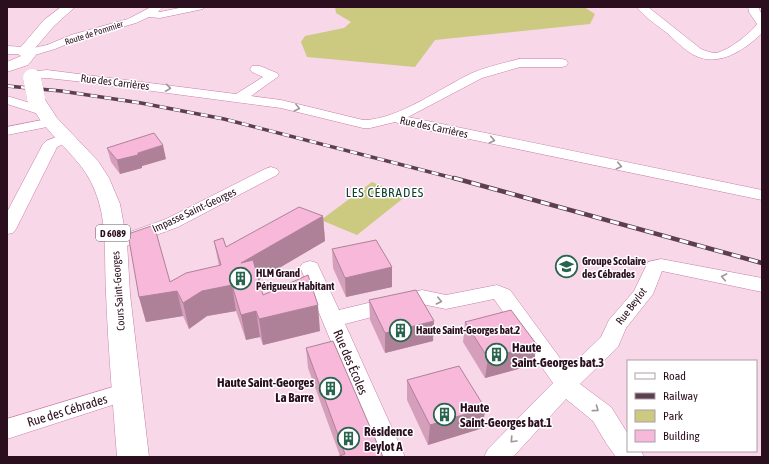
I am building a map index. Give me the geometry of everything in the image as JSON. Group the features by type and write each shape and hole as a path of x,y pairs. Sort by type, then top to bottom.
{"main road":[{"path":"7,68 18,64 49,23 69,7"},
{"path":"8,50 28,51"},
{"name":"Cours Saint-Georges","path":"28,51 44,104"},
{"name":"Cours Saint-Georges","path":"7,68 26,71 44,104 86,159 101,181 106,192 115,244 126,392 133,457"}],"street":[{"name":"Route de Pommier","path":"28,51 51,47 75,37 126,23 148,14 158,7"},
{"path":"148,14 160,15 199,7"},
{"path":"643,7 698,52 709,56 720,55 730,51 757,32 762,24 754,12 753,7"},
{"path":"396,118 478,75 519,63 562,63"},
{"path":"238,98 273,76 256,70"},
{"name":"Rue des Carrières","path":"44,104 47,74 84,78 281,104 363,124 370,124 396,118 407,122 762,195"},
{"path":"7,100 44,104"},
{"path":"7,131 44,104"},
{"path":"7,228 52,144 44,104"},
{"name":"Impasse Saint-Georges","path":"115,244 172,223 271,172"},
{"name":"Rue Beylot","path":"497,457 566,384 610,341 616,325 643,294 655,266 661,265 762,285"},
{"name":"Rue des Écoles","path":"310,267 334,319 392,457"},
{"path":"334,319 422,297 446,302 497,292 503,295 566,384 575,394 602,414 615,436 627,452"},
{"name":"Rue des Cébrades","path":"7,429 126,392"}],"green space":[{"path":"335,7 584,7 595,14 590,24 435,40 415,67 307,57 301,42 305,36 344,28 351,22 336,13"},
{"path":"372,182 406,196 357,235 321,220"}],"building":[{"path":"154,133 163,145 138,153 138,155 117,160 107,148"},
{"path":"299,207 323,216 241,263 253,260 263,295 308,275 318,305 259,319 256,311 241,315 232,285 202,291 183,303 177,291 139,297 128,234 154,225 170,282 186,273 221,265 214,241 223,238 226,247"},
{"path":"376,240 392,267 345,278 332,249"},
{"path":"416,290 434,321 385,333 369,300"},
{"path":"511,310 537,345 488,358 465,322"},
{"path":"333,341 383,457 337,457 345,454 306,348"},
{"path":"459,366 485,408 430,425 407,380"}],"railway":[{"path":"7,86 61,91 141,103 224,119 457,179"},
{"path":"454,178 762,263"}],"place":[{"name":"Groupe Scolaire des Cébrades","path":"566,267"},
{"name":"HLM Grand Périgueux Habitant","path":"241,279"},
{"name":"Haute Saint-Georges bat.2","path":"401,330"},
{"name":"Haute Saint-Georges bat.3","path":"497,354"},
{"name":"Haute Saint-Georges La Barre","path":"330,389"},
{"name":"Haute Saint-Georges bat.1","path":"444,414"},
{"name":"Résidence Beylot A","path":"349,438"}],"district":[{"name":"LES CÉBRADES","path":"385,192"}]}
